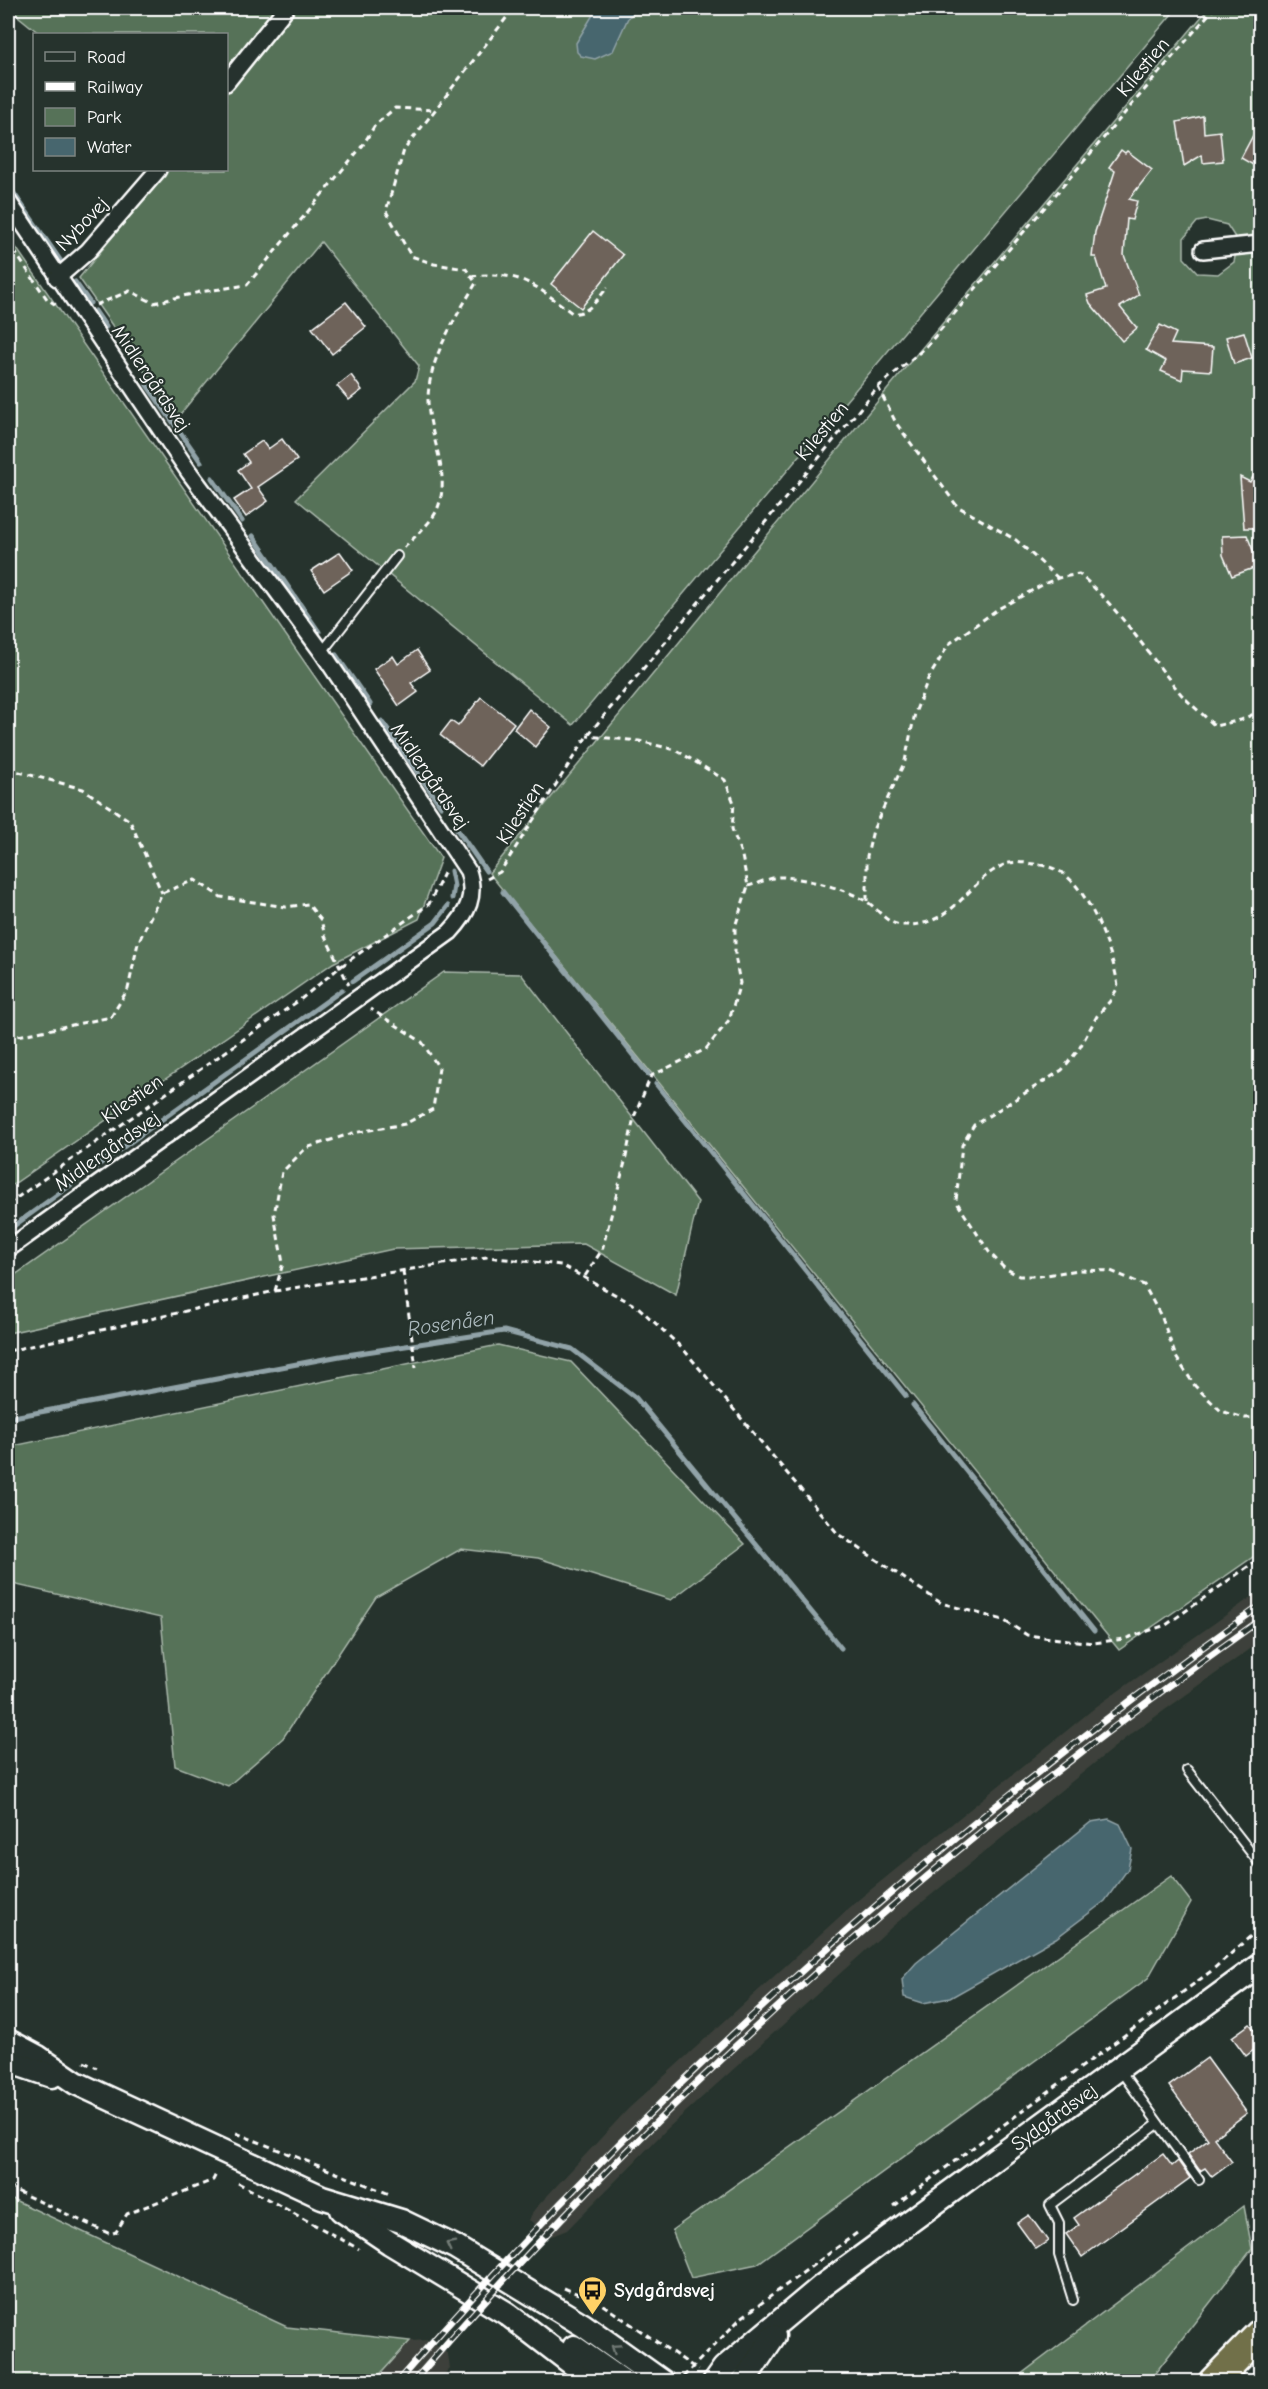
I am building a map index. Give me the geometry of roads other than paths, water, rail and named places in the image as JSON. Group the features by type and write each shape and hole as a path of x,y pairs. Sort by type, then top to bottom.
{"highway":[{"path":"1215,2379 1260,2334"}],"street":[{"path":"228,80 286,8"},
{"name":"Nybovej","path":"57,278 88,251 157,171"},
{"name":"Midlergårdsvej","path":"8,201 57,278 189,472 322,652 468,871 473,887 464,918 450,932 8,1249"},
{"path":"1203,250 1260,244"},
{"name":"Sydgårdsvej","path":"714,2382 724,2368 832,2279 1260,1965"},
{"path":"8,2041 39,2057 76,2083"},
{"path":"8,2061 76,2083 322,2197 401,2221 455,2247 583,2325 663,2382"},
{"path":"322,2197 390,2243 506,2313 570,2344 624,2382"},
{"path":"506,2313 596,2382"},
{"name":"Sydgårdsvej","path":"743,2382 790,2313"}],"lane":[{"path":"322,652 397,556"},
{"path":"1187,1770 1260,1864"},
{"path":"1119,2069 1199,2180"},
{"path":"1073,2300 1059,2255 1059,2223 1050,2205 1158,2124"}],"water":[{"path":"597,8 638,8 628,18 613,51 595,59 581,56 577,52 576,43"},
{"path":"1109,1819 1120,1824 1132,1849 1128,1869 1105,1901 1056,1938 950,1998 923,2003 904,1997 902,1979 916,1963 1091,1822"}],"waterway":[{"path":"8,185 60,260"},
{"path":"75,282 90,303"},
{"path":"95,311 106,327"},
{"path":"147,385 201,462"},
{"path":"212,478 242,521"},
{"path":"253,536 319,632"},
{"path":"336,655 370,704"},
{"path":"382,721 441,806"},
{"path":"456,828 486,871"},
{"path":"451,871 454,886 452,898"},
{"path":"503,892 648,1074"},
{"path":"353,981 435,923 448,906"},
{"path":"8,1230 342,990"},
{"path":"656,1084 906,1396"},
{"name":"Rosenåen","path":"8,1418 340,1356 504,1331 572,1349 636,1398 841,1648"},
{"path":"913,1405 1094,1631"}],"railway":[{"path":"397,2382 495,2273 596,2167 699,2066 805,1968 914,1873 1026,1781 1142,1692 1260,1606"},
{"path":"413,2382 508,2275 607,2172 708,2072 813,1975 1031,1791 1260,1620"}],"place":[{"name":"Sydgårdsvej","path":"593,2316"}]}
